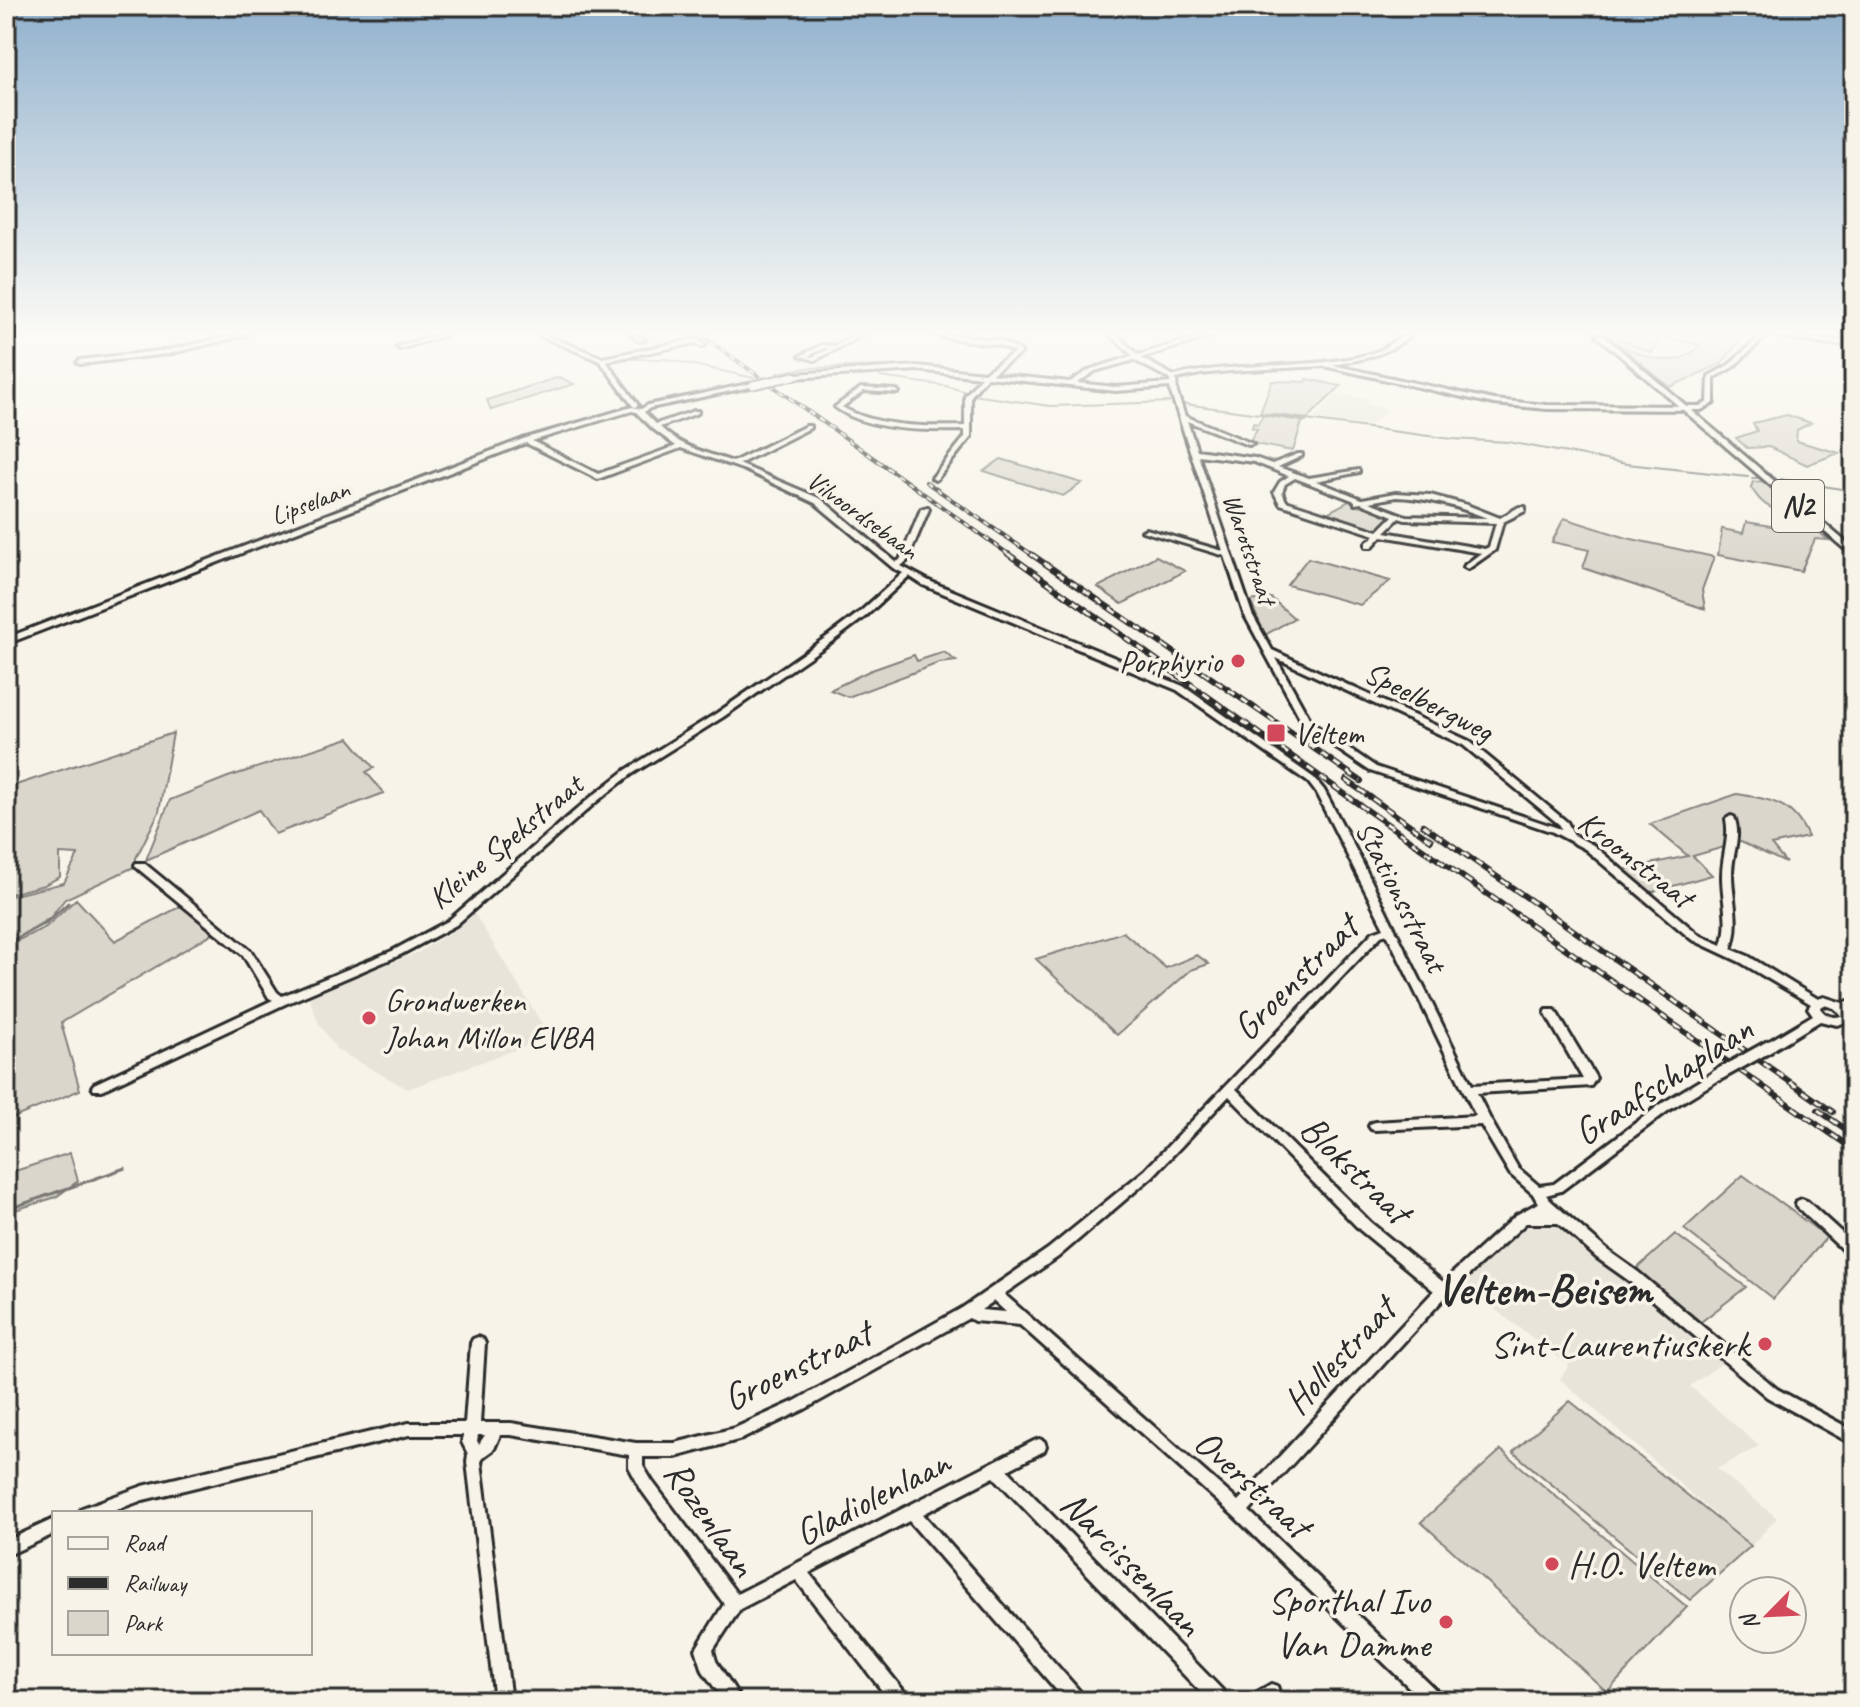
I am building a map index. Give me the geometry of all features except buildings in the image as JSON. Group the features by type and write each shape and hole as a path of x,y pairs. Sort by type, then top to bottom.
{"main road":[{"name":"N2","path":"1692,415 1854,554"}],"street":[{"name":"Lipselaan","path":"6,641 525,440 615,415"},
{"name":"Vilvoordsebaan","path":"641,415 681,446 734,464 818,501 908,573 1161,678"},
{"path":"654,427 689,415"},
{"path":"849,415 904,426 969,428"},
{"path":"935,478 968,437 969,415"},
{"name":"Warotstraat","path":"1183,415 1248,614 1308,725"},
{"path":"1184,418 1250,444"},
{"path":"734,464 808,427"},
{"path":"525,440 598,477 681,446"},
{"path":"1194,452 1242,457 1274,466 1397,516 1432,521 1500,521 1522,509"},
{"path":"1274,466 1300,455"},
{"path":"1308,480 1357,471"},
{"path":"1295,475 1280,486 1278,492 1283,502 1379,534 1487,552"},
{"path":"1358,502 1379,496 1412,493 1442,500 1500,521"},
{"path":"896,566 903,561 925,509"},
{"path":"1369,545 1397,516"},
{"path":"1468,567 1496,542 1500,521"},
{"path":"1146,531 1229,555"},
{"name":"Kleine Spekstraat","path":"98,1087 281,1001 396,953 452,923 617,781 831,638 908,573"},
{"name":"Speelbergweg","path":"1267,651 1466,743 1564,824 1569,836"},
{"name":"Stationsstraat","path":"1161,678 1199,699 1317,786 1484,1120 1514,1171 1561,1218 1785,1401 1854,1438"},
{"name":"Kroonstraat","path":"1308,725 1368,766 1569,836 1589,847 1687,931 1817,1003"},
{"path":"1555,817 1559,824 1556,830"},
{"path":"1725,951 1731,940 1733,904 1727,874 1734,833 1731,819"},
{"path":"140,865 247,953 273,995 281,1001"},
{"name":"Groenstraat","path":"93,1511 143,1493 409,1429 493,1429 636,1450 675,1450 737,1434 813,1398 967,1312 1053,1253 1149,1173 1377,934 1390,930"},
{"path":"1828,1001 1848,1014 1831,1021 1814,1008 1817,1003 1828,1001"},
{"path":"1469,1089 1587,1083 1590,1078 1551,1013"},
{"name":"Graafschaplaan","path":"1537,1191 1557,1188 1665,1107 1821,1016"},
{"name":"Blokstraat","path":"1229,1089 1365,1226 1443,1290"},
{"path":"1375,1126 1392,1130 1484,1120"},
{"path":"1802,1204 1854,1252"},
{"name":"Hollestraat","path":"1239,1511 1443,1290 1527,1217 1546,1205"},
{"path":"1527,1217 1561,1218"},
{"name":"Overstraat","path":"994,1293 1239,1511 1435,1701"},
{"path":"974,1315 1020,1319"},
{"path":"478,1343 473,1429 469,1442 476,1453 475,1473 503,1701"},
{"path":"476,1453 486,1449 492,1441 493,1429"},
{"name":"Gladiolenlaan","path":"734,1604 1039,1446"},
{"name":"Rozenlaan","path":"636,1450 636,1467 647,1486 734,1604 704,1649 709,1665 734,1701"},
{"name":"Narcissenlaan","path":"997,1469 1221,1701"},
{"path":"912,1513 1077,1701"},
{"path":"6,1549 52,1527"},
{"path":"798,1571 901,1701"}],"shaded area":[{"path":"1317,415 1382,415 1369,426 1313,419"},
{"path":"474,913 550,1037 408,1089 337,1050 318,1022 309,997 312,993 419,952 456,929"},
{"path":"1529,1225 1558,1227 1725,1361 1690,1386 1759,1446 1717,1469 1777,1518 1751,1546 1560,1379 1569,1365 1461,1284"}],"green space":[{"path":"1263,415 1307,422 1302,422 1293,451 1249,443 1257,429 1252,428 1253,423 1258,424"},
{"path":"1273,415 1311,415 1307,419"},
{"path":"1787,415 1811,423 1797,430 1796,441 1839,453 1807,465 1769,447 1747,448 1736,438 1757,431 1753,423"},
{"path":"1001,459 1082,483 1063,496 984,471"},
{"path":"1763,481 1828,540 1815,539 1801,571 1718,555 1722,529 1743,533 1746,522 1783,528 1788,521 1785,513 1765,504 1754,493 1751,487 1753,482"},
{"path":"1351,500 1391,518 1380,529 1371,530 1325,514"},
{"path":"1564,518 1627,538 1714,557 1702,590 1705,609 1583,568 1589,550 1552,542"},
{"path":"1156,556 1185,571 1122,604 1098,587"},
{"path":"1308,558 1390,581 1360,605 1287,585"},
{"path":"1271,598 1294,618 1265,635 1250,601"},
{"path":"944,652 956,661 939,663 848,697 830,690 869,671 914,655 917,661"},
{"path":"173,733 159,812 136,858 136,866 65,899 50,918 6,944 6,897 64,883 78,855 60,854 60,877 44,885 6,895 6,777 13,786"},
{"path":"349,738 374,768 366,772 384,793 275,834 259,810 146,860 170,800 228,777"},
{"path":"1737,794 1771,801 1796,816 1808,837 1771,845 1786,863 1741,842 1693,856 1712,875 1649,893 1621,870 1688,856 1650,824"},
{"path":"76,899 115,941 181,906 213,933 61,1023 80,1090 6,1121 6,946 46,927"},
{"path":"1123,932 1166,968 1197,955 1209,964 1191,970 1117,1035 1036,959"},
{"path":"70,1153 78,1181 56,1197 6,1213 6,1174"},
{"path":"1743,1175 1827,1237 1773,1299 1684,1229"},
{"path":"1675,1234 1746,1287 1697,1325 1633,1272"},
{"name":"H.O. Veltem","path":"1570,1401 1751,1546 1690,1600 1513,1452"},
{"name":"H.O. Veltem","path":"1501,1450 1687,1607 1607,1692 1421,1522"}],"waterway":[{"path":"1266,415 1452,439 1508,442 1627,464 1748,477"},
{"path":"1752,478 1758,478"},
{"path":"1780,479 1854,491"},
{"path":"6,944 47,922 68,903"},
{"path":"6,1210 125,1168"}],"railway":[{"path":"813,415 1011,556"},
{"path":"926,482 1034,556"},
{"path":"1008,554 1367,810 1854,1150"},
{"path":"1031,554 1361,781"},
{"path":"1346,780 1431,840"},
{"path":"1423,825 1833,1112"},
{"path":"1818,1110 1854,1135"}],"place":[{"name":"Porphyrio","path":"1238,661"},
{"name":"Veltem","path":"1276,733"},
{"name":"Grondwerken Johan Millon EVBA","path":"369,1018"},
{"name":"Sint-Laurentiuskerk","path":"1765,1344"},
{"name":"H.O. Veltem","path":"1552,1564"},
{"name":"Sporthal Ivo Van Damme","path":"1446,1622"}],"district":[{"name":"Veltem-Beisem","path":"1544,1289"}]}
